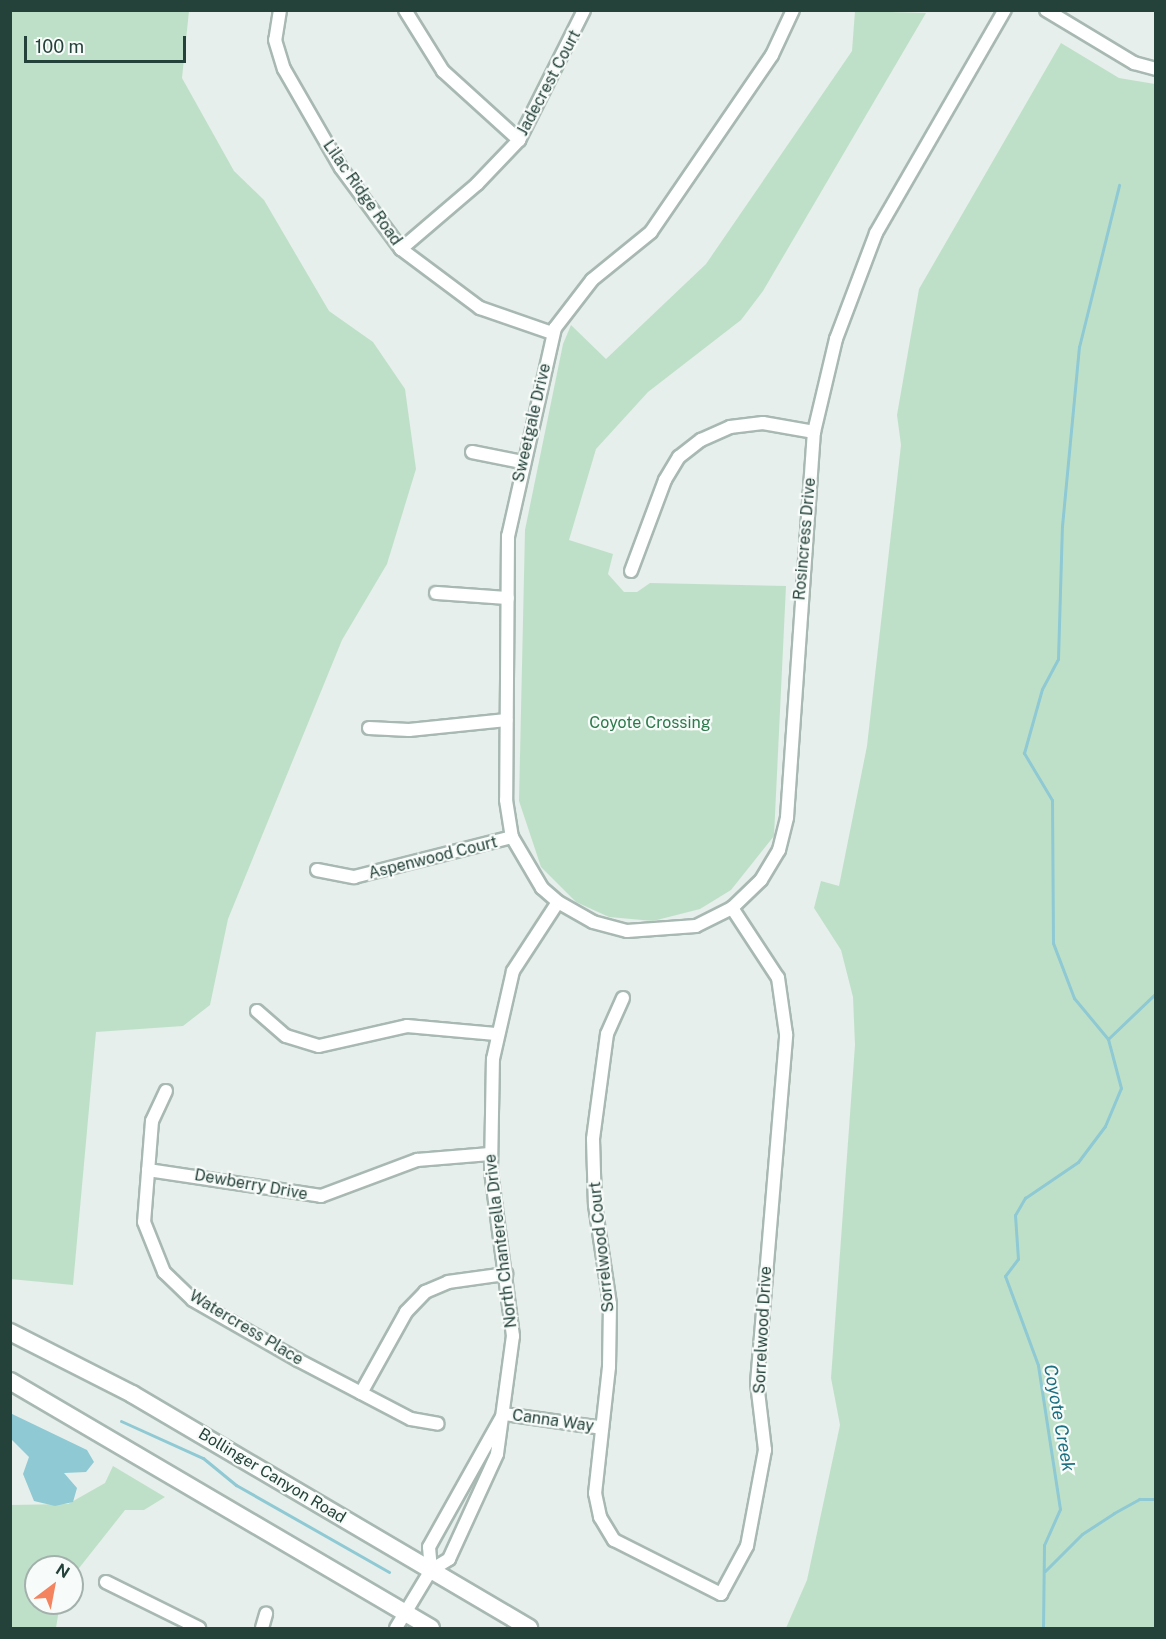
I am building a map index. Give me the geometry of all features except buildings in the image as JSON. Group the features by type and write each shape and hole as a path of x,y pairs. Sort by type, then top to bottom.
{"main road":[{"name":"Bollinger Canyon Road","path":"10,1332 132,1394 529,1629"},
{"path":"10,1381 431,1629"}],"street":[{"name":"Lilac Ridge Road","path":"280,10 275,40 284,69 341,168 400,249 480,308 552,333"},
{"path":"405,10 443,71 519,140"},
{"name":"Jadecrest Court","path":"400,249 519,140 584,10"},
{"name":"Sweetgale Drive","path":"558,903 542,888 512,837 506,800 508,536 522,462 552,333 592,280 651,232 772,55 793,10"},
{"name":"Rosincress Drive","path":"558,903 592,922 627,932 696,926 732,908 761,880 779,850 787,817 814,432 851,287 876,233 1005,10"},
{"path":"1047,10 1134,63 1155,69"},
{"path":"631,571 665,480 680,457 701,440 730,427 763,423 814,432"},
{"path":"472,452 522,462"},
{"path":"436,593 508,598"},
{"path":"369,728 409,730 506,720"},
{"name":"Aspenwood Court","path":"317,870 354,877 512,837"},
{"name":"North Chanterella Drive","path":"396,1629 431,1570 449,1559 482,1498 504,1414 513,1360 506,1274 490,1154 496,1034 513,971 558,903"},
{"name":"Sorrelwood Drive","path":"602,1428 595,1493 600,1517 614,1540 722,1594 747,1546 765,1450 757,1383 786,1034 778,978 732,908"},
{"name":"Sorrelwood Court","path":"602,1428 610,1304 595,1205 593,1139 607,1034 623,998"},
{"path":"257,1011 286,1036 319,1046 407,1026 496,1034"},
{"name":"Watercress Place","path":"166,1091 152,1121 144,1222 164,1272 192,1300 411,1419 438,1424"},
{"name":"Dewberry Drive","path":"148,1170 321,1196 417,1160 490,1154"},
{"path":"361,1393 406,1312 425,1292 448,1282 506,1274"},
{"name":"North Chanterella Drive","path":"431,1570 429,1547 504,1414"},
{"name":"Canna Way","path":"504,1414 602,1428"},
{"path":"106,1582 199,1629"},
{"path":"262,1629 266,1614"}],"green space":[{"path":"10,11 189,11 182,78 234,171 264,200 329,311 373,342 405,389 416,469 387,564 342,640 228,919 210,1005 183,1026 96,1032 73,1285 10,1279"},
{"name":"Coyote Crossing","path":"855,11 926,13 763,291 741,320 648,392 596,449 569,540 613,554 608,574 624,592 637,592 650,583 786,586 774,836 731,890 700,909 653,921 609,917 576,902 541,867 519,801 525,530 563,344 571,325 606,359 706,264 852,51"},
{"path":"1061,43 1119,78 1155,84 1155,1628 786,1628 807,1580 840,1425 831,1378 855,1045 853,997 841,950 814,908 821,881 839,886 867,746 901,445 897,415 919,289"},
{"path":"113,1466 165,1497 144,1510 125,1510 84,1562 84,1555 24,1555 24,1615 58,1615 56,1628 11,1628 10,1505 68,1504 105,1483"}],"water":[{"path":"10,1413 87,1450 94,1462 86,1472 64,1473 77,1488 73,1502 55,1506 34,1501 23,1474 29,1457 11,1439"}],"waterway":[{"path":"1043,1628 1044,1545 1060,1509 1038,1365 1005,1276 1018,1259 1015,1215 1025,1198 1078,1162 1105,1126 1121,1088 1108,1039 1074,998 1053,943 1052,800 1024,753 1042,689 1058,659 1062,526 1079,347 1119,185"},
{"name":"Coyote Creek","path":"1108,1039 1156,993"},
{"path":"121,1421 203,1458 236,1485 389,1572"},
{"path":"1045,1571 1082,1534 1114,1513 1139,1499 1156,1499"}]}
